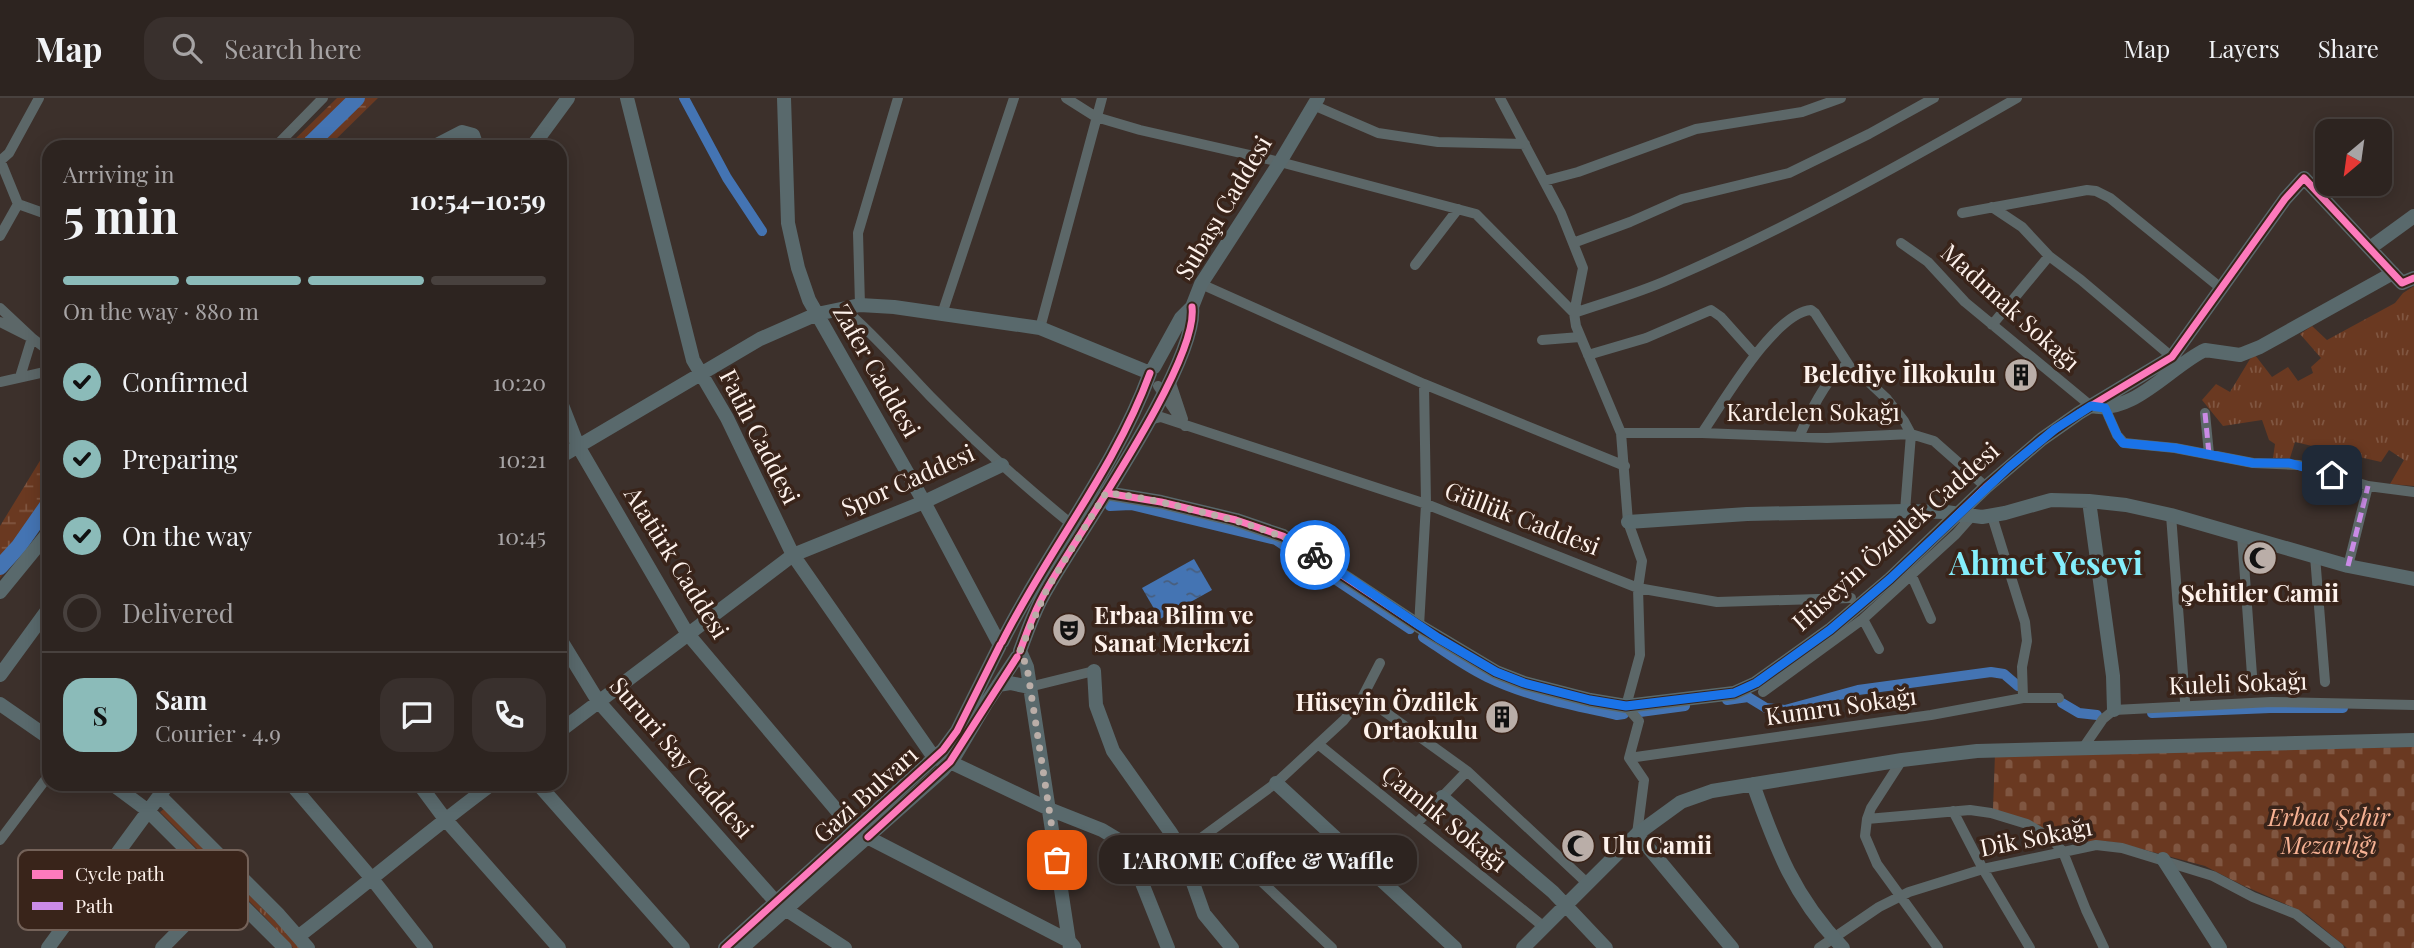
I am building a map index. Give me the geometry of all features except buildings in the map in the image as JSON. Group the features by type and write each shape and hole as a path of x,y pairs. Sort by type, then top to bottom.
{"street":[{"path":"39,98 9,153 0,160 18,204 42,213"},
{"path":"282,140 323,98"},
{"path":"537,140 568,98"},
{"name":"Fatih Caddesi","path":"627,98 688,348 727,418 793,555 935,759"},
{"name":"Zafer Caddesi","path":"784,98 788,223 798,268 817,314 1009,653 1027,667 1072,946"},
{"path":"860,305 858,233 898,98"},
{"path":"942,314 1014,98"},
{"path":"1066,98 1096,117 1140,130 1280,162 1476,214 1574,313"},
{"path":"1040,328 1102,98"},
{"path":"1500,98 1544,181 1583,268 1574,313 1580,337 1621,433 1628,522 1642,561 1638,588 1640,656 1626,706 1639,721 1629,758 1644,780 1637,834 1732,948"},
{"path":"1544,181 1578,173 1696,129 1802,112 1840,98"},
{"path":"1573,243 1682,199 1789,173 1869,134 1934,98"},
{"path":"1574,313 1668,281 1777,230 1883,175 2017,98"},
{"path":"1315,101 1378,133 1438,142 1525,144"},
{"name":"Subaşı Caddesi","path":"1164,387 1191,330 1192,307 1201,284 1280,162 1315,101"},
{"path":"447,140 462,132 473,135 475,140"},
{"name":"Hüseyin Özdilek Caddesi","path":"1763,692 1863,619 1956,534 1966,514 1986,487 2030,449 2172,357 2285,199 2304,178 2393,273 2294,330 2248,352 2233,355 2202,351 2135,396 2098,407"},
{"path":"1962,213 2072,192 2087,190 2102,193 2222,289"},
{"path":"0,236 18,204"},
{"path":"1992,207 2022,227 2049,256 2172,357"},
{"path":"1415,265 1458,209"},
{"path":"2370,248 2414,216"},
{"name":"Madımak Sokağı","path":"1900,243 1928,262 1965,302 1992,325 2098,407"},
{"path":"1992,325 2049,256"},
{"path":"2393,273 2402,283 2414,278"},
{"path":"1201,284 1424,384 1625,466"},
{"path":"567,453 760,338 817,314 860,305 1040,328 1152,370 1150,380 1164,387 1186,426"},
{"name":"Subaşı Caddesi","path":"1152,370 1181,318 1192,307"},
{"path":"0,308 42,346"},
{"path":"843,308 869,330 930,396 1002,465 1070,523"},
{"path":"1588,355 1646,338 1711,310 1721,317 1755,355"},
{"path":"1702,433 1755,355 1784,323 1802,312 1811,310 1850,367 1887,399 1911,434 1905,511"},
{"path":"0,322 32,338"},
{"path":"1542,340 1580,337"},
{"path":"20,377 32,338"},
{"path":"1799,437 1812,409 1835,375 1841,368 1850,367"},
{"name":"Gazi Bulvarı","path":"725,948 950,762 998,685 1009,653 1070,523 1124,434 1152,370"},
{"path":"0,382 42,372"},
{"path":"1419,626 1426,504 1424,384"},
{"path":"1164,387 1186,426"},
{"name":"Gazi Bulvarı","path":"861,835 935,759 957,730 1009,653 1106,493 1148,421 1164,387"},
{"path":"2098,407 2123,443 2209,454 2253,463 2299,465 2368,486 2414,492"},
{"path":"2205,413 2209,454"},
{"name":"Güllük Caddesi","path":"1148,421 1161,417 1426,504 1638,588 1717,602 1851,598"},
{"name":"Atatürk Caddesi","path":"567,418 578,446 687,633 861,835 1072,946"},
{"name":"Kardelen Sokağı","path":"1621,433 1844,438 1911,434 1934,441 1986,487"},
{"name":"Spor Caddesi","path":"567,726 793,555 924,502 1002,465"},
{"path":"2348,566 2368,486"},
{"name":"Hüseyin Özdilek Caddesi","path":"1106,493 1161,502 1271,531 1304,548 1419,626 1508,678 1552,692 1626,706 1725,695 1746,689 1830,630 1966,514"},
{"path":"1628,522 1747,514 1905,511 1992,516 2051,500 2089,500 2171,515 2348,566 2414,579"},
{"path":"2083,748 2103,719 2114,710 2113,676 2089,500"},
{"path":"2171,515 2185,701"},
{"path":"1992,516 2025,622 2027,641 2022,667 2023,698"},
{"path":"2242,536 2252,675"},
{"path":"0,592 42,541"},
{"path":"2315,556 2325,682"},
{"path":"1911,574 1931,619"},
{"path":"0,674 42,617"},
{"path":"1863,619 1879,649"},
{"name":"Sururi Say Caddesi","path":"567,650 598,701 780,905 845,948"},
{"path":"1182,852 1276,783 1344,720 1363,696 1380,663"},
{"path":"998,685 1006,683 1029,687 1094,671 1096,705 1113,751 1182,852 1204,914 1232,948"},
{"path":"1363,696 1467,771 1587,883"},
{"name":"Kumru Sokağı","path":"1629,758 1931,715 2023,698 2059,698"},
{"name":"Kuleli Sokağı","path":"2114,710 2271,702 2414,705"},
{"path":"0,704 42,733"},
{"path":"1523,948 1637,834 1681,802 1712,791 1977,751 2414,740"},
{"name":"Çamlık Sokağı","path":"1318,744 1544,927"},
{"path":"1902,761 1871,808 1865,836 1877,864 1938,948"},
{"path":"950,762 1049,809 1102,830 1123,845 1134,863 1168,948"},
{"path":"1417,823 1467,771"},
{"path":"1276,783 1455,948"},
{"path":"1753,783 1781,859 1801,898 1838,943"},
{"path":"0,840 42,784"},
{"path":"121,791 147,810 188,850"},
{"path":"118,850 162,791"},
{"path":"164,791 219,850"},
{"path":"297,791 373,880 426,948"},
{"path":"424,791 559,948"},
{"path":"248,882 304,942 445,818 482,791"},
{"path":"544,791 683,948"},
{"path":"1442,797 1536,876 1606,948"},
{"path":"1867,819 1980,810 2010,818 2051,838 2063,852 2104,948"},
{"path":"1953,811 1983,869 2030,948"},
{"path":"1210,833 1332,948"},
{"name":"Dik Sokağı","path":"1819,948 1838,943 1900,896 1983,869 2096,845 2163,859 2213,876 2253,897 2284,907 2306,920 2339,948"},
{"path":"2163,859 2220,948"},
{"name":"Gazi Bulvarı","path":"742,948 780,905"},
{"path":"248,910 284,948"},
{"path":"48,948 61,930"},
{"path":"162,948 180,930"}],"green space":[{"path":"337,98 378,98 335,140 294,140"},
{"path":"2414,286 2414,486 2390,484 2404,460 2389,450 2381,462 2295,442 2290,458 2273,458 2275,444 2269,440 2262,420 2223,426 2202,400 2216,384 2230,392 2255,355 2272,377 2288,367 2298,381 2313,373 2311,367 2321,358 2300,334 2312,326 2327,340 2395,303 2403,293"},
{"path":"42,457 42,527 0,578 0,526"},
{"name":"Erbaa Şehir Mezarlığı","path":"2414,747 2414,948 2347,948 2307,915 2205,866 2119,843 2064,842 2024,819 1993,809 1995,754"},
{"path":"164,809 205,850 198,850 160,812"},
{"path":"248,894 299,948 293,948 248,900"}],"water":[{"path":"1194,559 1212,590 1160,619 1142,588"}],"waterway":[{"path":"314,140 357,98"},
{"path":"684,98 727,178 762,231"},
{"path":"1110,506 1131,505 1276,540 1410,629"},
{"path":"0,567 42,513"},
{"path":"1423,637 1470,668 1503,684 1567,704 1617,715 1624,714"},
{"path":"1727,700 1748,697 1766,708 1785,710 1858,690 1991,672 2004,674 2018,686"},
{"path":"2062,703 2079,713 2097,715"},
{"path":"1640,712 1685,706"},
{"path":"2152,713 2343,708"}],"marked path":[{"path":"2205,413 2209,454"},
{"path":"2348,566 2368,486"}],"cycle path":[{"path":"1106,493 1161,502 1236,520 1283,536 1419,626 1496,672 1524,683 1626,706 1734,693 1756,683 1830,630 1890,579 1986,487 2042,439 2079,413 2172,357 2285,199 2304,178 2402,283 2414,278"},
{"path":"1020,651 1032,618 1063,561 1158,405 1189,333 1192,307"},
{"path":"1002,642 1119,443 1150,373"},
{"path":"725,948 943,750 957,731 1000,645"},
{"path":"868,837 950,762 1017,657"}],"way so far":[{"path":"1057,860 1027,667 1020,651 1040,601 1106,493 1161,502 1236,520 1283,536 1315,555"}],"place":[{"name":"Belediye İlkokulu","path":"2021,375"},
{"name":"Şehitler Camii","path":"2260,558"},
{"name":"Erbaa Bilim ve Sanat Merkezi","path":"1069,630"},
{"name":"Hüseyin Özdilek Ortaokulu","path":"1502,717"},
{"name":"Ulu Camii","path":"1578,846"},
{"name":"L'AROME Coffee & Waffle","path":"1057,860"}],"district":[{"name":"Ahmet Yesevi","path":"2046,564"}],"route":[{"path":"1315,555 1419,626 1508,678 1552,692 1607,704 1642,705 1734,693 1756,683 1830,630 1890,579 2009,467 2055,429 2091,406 2105,408 2123,443 2175,448 2253,463 2289,463 2332,475"}]}
